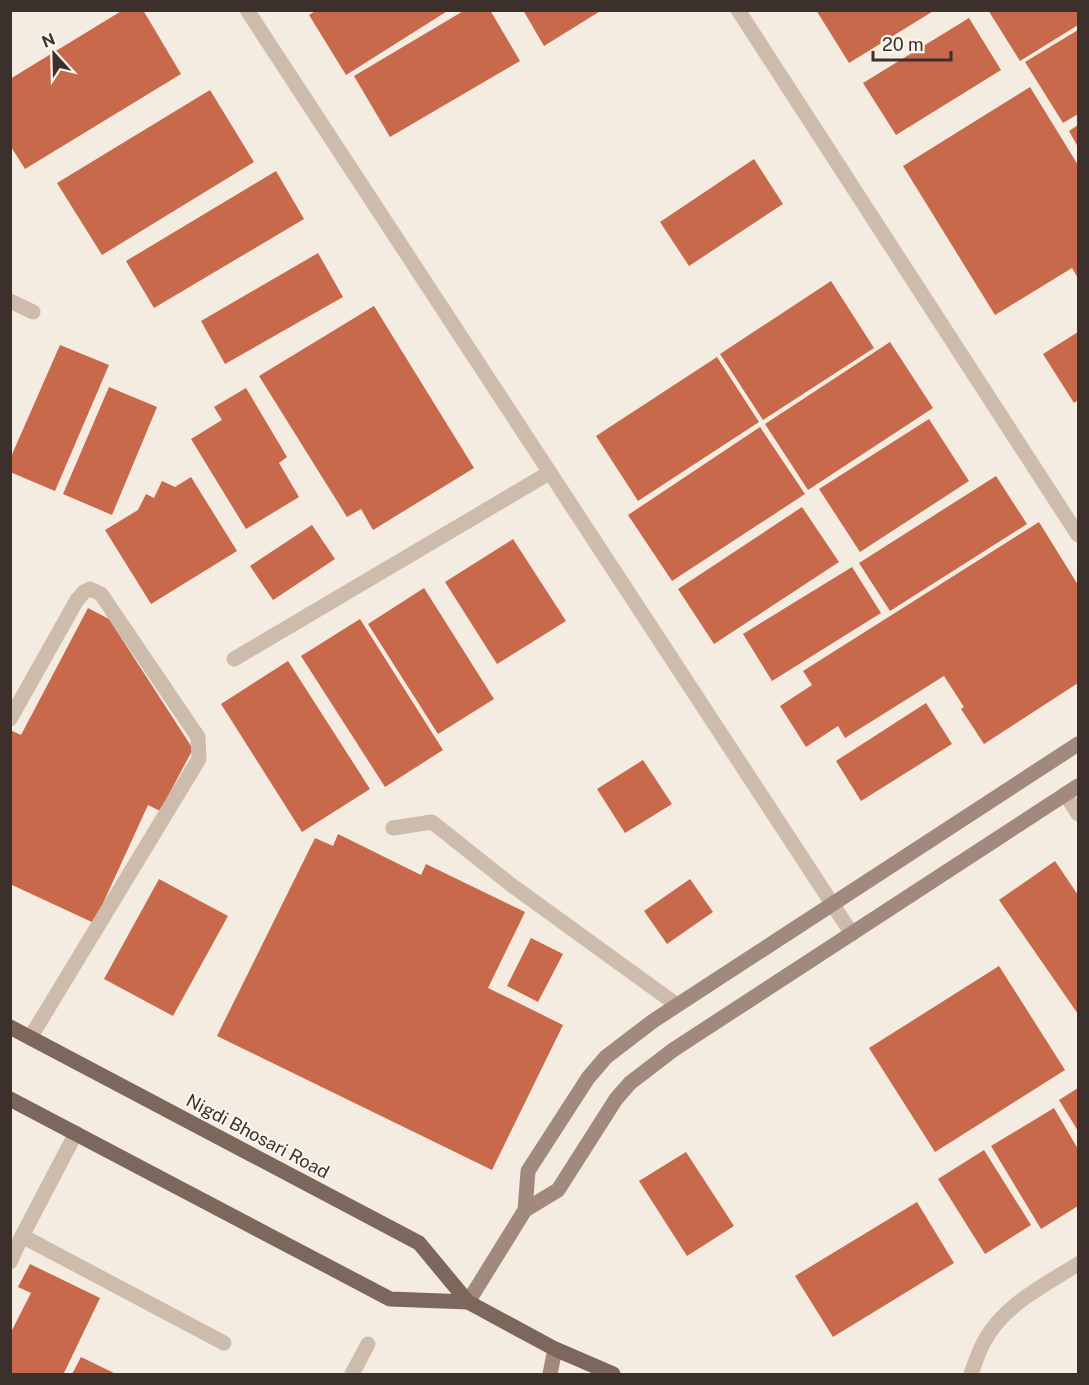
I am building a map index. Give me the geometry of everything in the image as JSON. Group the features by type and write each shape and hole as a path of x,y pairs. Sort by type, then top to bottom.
{"main road":[{"name":"Nigdi Bhosari Road","path":"10,1027 419,1243 468,1302 591,1369 613,1374"},
{"name":"Nigdi Bhosari Road","path":"10,1099 390,1299 468,1302"}],"street":[{"path":"525,1210 528,1172 588,1078 606,1057 677,1005 1078,744"},
{"path":"468,1302 525,1210 558,1190 616,1099 630,1083 673,1050 1072,790"},
{"path":"550,1374 555,1348"}],"lane":[{"path":"247,10 852,934"},
{"path":"738,10 1078,535"},
{"path":"10,301 33,312"},
{"path":"234,658 549,473"},
{"path":"10,718 76,600 90,589 101,594 198,737 199,759 30,1038"},
{"path":"1072,790 1078,814"},
{"path":"393,828 432,822 510,884 677,1005"},
{"path":"10,1262 76,1133"},
{"path":"22,1236 224,1343"},
{"path":"971,1374 984,1341 1005,1314 1019,1302 1078,1264"},
{"path":"352,1374 368,1344"}],"building":[{"path":"123,10 143,10 181,74 25,169 10,145 10,79"},
{"path":"317,10 449,10 346,75 309,15"},
{"path":"465,10 490,10 520,61 390,137 354,76"},
{"path":"523,10 602,10 544,46"},
{"path":"816,10 935,10 849,63"},
{"path":"988,10 1078,10 1078,25 1020,61"},
{"path":"969,18 1001,70 896,135 863,83"},
{"path":"1078,30 1078,114 1063,123 1025,62"},
{"path":"1030,87 1078,165 1078,278 1072,268 995,315 903,166"},
{"path":"210,90 254,162 102,255 57,183"},
{"path":"1078,125 1078,147 1069,131"},
{"path":"754,159 783,204 689,266 660,222"},
{"path":"276,171 304,219 154,308 126,261"},
{"path":"318,253 343,297 225,364 201,321"},
{"path":"831,281 874,348 763,420 720,354"},
{"path":"374,306 474,468 373,530 361,509 347,517 259,376"},
{"path":"1078,332 1078,400 1074,403 1043,354"},
{"path":"890,342 933,408 808,490 765,424"},
{"path":"60,345 109,365 55,491 10,472 10,459"},
{"path":"717,357 759,422 638,501 596,436"},
{"path":"109,387 157,407 112,515 63,494"},
{"path":"246,388 287,457 279,463 299,497 246,529 191,439 222,420 214,407"},
{"path":"929,419 969,481 860,552 819,489"},
{"path":"760,427 805,494 672,581 628,515"},
{"path":"996,476 1027,524 890,611 859,563"},
{"path":"191,477 237,551 151,604 105,530 138,510 146,494 154,498 162,481 175,487"},
{"path":"802,507 839,562 714,644 678,589"},
{"path":"1039,522 1078,585 1078,683 984,744 961,709 964,707 944,676 845,738 838,726 806,747 780,706 812,685 803,671"},
{"path":"312,525 335,559 273,600 250,566"},
{"path":"513,539 566,621 497,664 445,582"},
{"path":"852,567 881,613 772,681 743,634"},
{"path":"424,588 494,699 438,734 368,624"},
{"path":"88,608 109,619 193,749 160,811 148,805 94,923 10,884 10,730 21,735"},
{"path":"360,619 443,750 385,787 301,656"},
{"path":"288,661 370,789 302,832 221,704"},
{"path":"926,703 952,744 861,801 836,761"},
{"path":"643,760 672,804 625,833 597,789"},
{"path":"338,834 421,875 426,864 525,912 488,988 563,1025 492,1170 217,1036 315,838 333,846"},
{"path":"1055,861 1078,895 1078,1014 999,900"},
{"path":"159,879 228,916 173,1016 104,979"},
{"path":"690,879 713,912 667,944 644,911"},
{"path":"531,938 563,954 538,1002 507,986"},
{"path":"999,966 1065,1070 935,1152 869,1048"},
{"path":"1078,1088 1078,1131 1059,1100"},
{"path":"1054,1108 1078,1149 1078,1206 1041,1229 991,1146"},
{"path":"984,1150 1031,1225 985,1254 938,1179"},
{"path":"686,1152 734,1226 687,1256 639,1181"},
{"path":"917,1202 954,1263 833,1337 795,1276"},
{"path":"30,1264 100,1298 64,1373 67,1374 10,1374 10,1334 31,1293 18,1287"},
{"path":"81,1357 116,1374 72,1374"}]}
